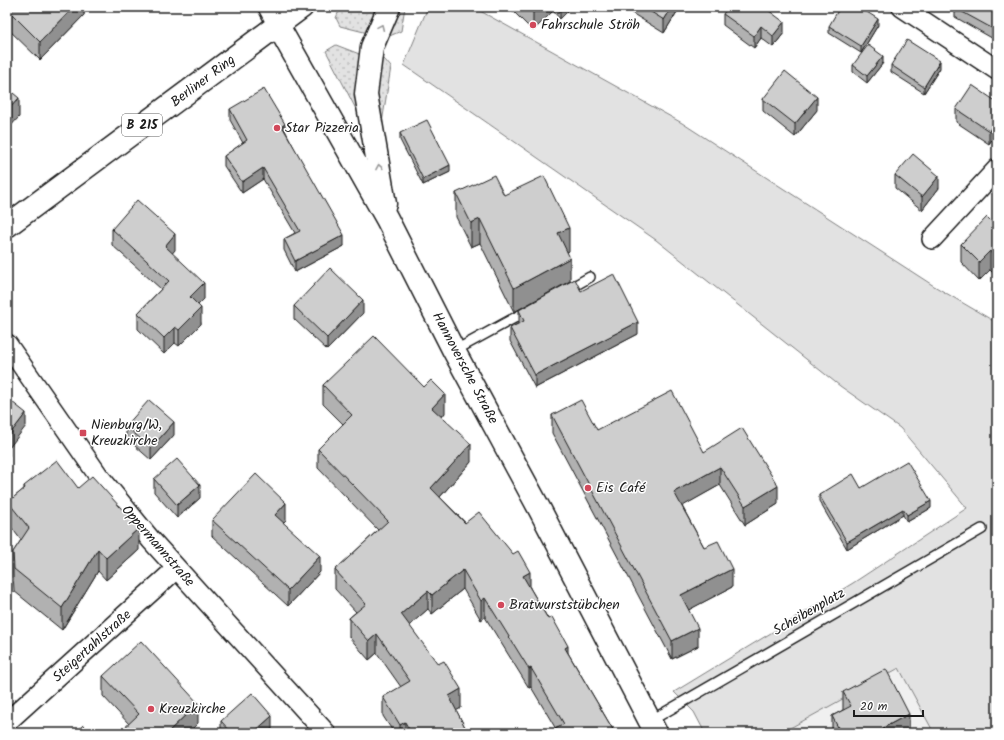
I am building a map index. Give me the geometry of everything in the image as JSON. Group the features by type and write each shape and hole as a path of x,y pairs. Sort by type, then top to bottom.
{"street":[{"name":"Berliner Ring","path":"7,226 272,16 302,7"},
{"path":"388,219 366,94 372,47 390,7"},
{"path":"902,7 997,70"},
{"name":"Hannoversche Straße","path":"272,16 388,219 454,351 540,510 653,727"},
{"path":"932,239 997,169"},
{"name":"Oppermannstraße","path":"7,344 98,475 176,568 326,733"},
{"name":"Steigertahlstraße","path":"7,722 176,568"}],"lane":[{"path":"556,296 590,277"},
{"path":"454,351 535,307"},
{"name":"Scheibenplatz","path":"653,727 982,529"}],"shaded area":[{"path":"347,7 376,7 368,33 340,26 336,18 338,13"},
{"path":"399,7 405,7 401,31 385,38"},
{"path":"428,7 473,7 682,123 934,286 997,323 997,733 934,733 899,668 781,733 705,733 694,712 674,692 853,583 967,508 900,428 840,386 656,240 404,65"},
{"path":"336,45 362,55 360,108 358,113 326,51"},
{"path":"380,58 385,60 391,67 381,129 376,89"},
{"path":"899,668 934,733 781,733"}],"building":[{"path":"7,7 74,7 40,42 7,9"},
{"path":"527,7 538,7 533,12"},
{"path":"643,7 672,7 664,20"},
{"path":"728,7 764,7 784,22 773,36 761,26 754,36 723,14"},
{"path":"840,7 859,7 878,19 861,46 829,26"},
{"path":"997,7 997,31 955,8"},
{"path":"907,40 940,61 924,87 891,65"},
{"path":"868,45 883,56 867,76 853,65"},
{"path":"785,71 817,97 795,124 763,99"},
{"path":"972,85 997,102 997,119 989,131 956,109"},
{"path":"7,88 19,98 7,111"},
{"path":"264,89 285,124 282,126 344,235 295,261 284,239 300,231 263,168 242,182 224,156 247,140 230,109"},
{"path":"427,120 450,165 423,179 400,133"},
{"path":"913,154 939,176 922,197 895,175"},
{"path":"494,175 504,195 544,176 569,228 558,233 570,258 514,288 480,219 471,223 456,193"},
{"path":"137,200 175,234 165,246 204,283 190,297 201,308 179,330 175,327 164,338 138,313 169,281 112,229"},
{"path":"987,217 997,227 997,259 990,251 979,262 961,244"},
{"path":"330,268 363,300 327,338 294,306"},
{"path":"614,274 638,322 535,375 510,328 524,321 519,310 575,279 581,291"},
{"path":"374,336 424,387 431,380 445,394 432,408 471,444 431,488 465,523 479,512 513,554 518,551 530,572 523,576 548,619 552,617 568,646 565,648 615,733 549,733 564,724 531,668 529,669 485,598 481,601 463,570 432,595 428,591 401,614 438,664 444,661 461,689 449,696 468,733 411,733 405,722 400,725 383,697 410,681 377,634 369,641 349,618 366,604 335,570 388,521 318,449 352,415 323,385"},
{"path":"672,391 704,452 742,428 778,486 745,506 720,467 674,492 704,547 718,541 732,569 681,595 698,628 672,641 552,415 581,400 597,430"},
{"path":"7,398 26,413 7,438"},
{"path":"149,400 174,422 151,448 126,426"},
{"path":"177,459 200,485 177,505 154,479"},
{"path":"57,460 78,488 92,476 139,528 106,558 98,549 62,608 14,569 13,552 29,528 8,502 25,488 24,486"},
{"path":"907,461 931,501 907,515 903,509 847,542 819,495 853,474 861,488"},
{"path":"256,474 286,503 275,515 320,556 288,590 212,520"},
{"path":"7,620 10,622 7,627"},
{"name":"Kreuzkirche","path":"141,641 198,703 167,733 119,733 139,714 103,676"},
{"path":"886,669 909,714 883,728 886,733 841,733 832,716 851,706 843,692"},
{"path":"252,693 272,716 253,733 232,733 221,721"},
{"path":"84,725 92,733 75,733"}],"place":[{"name":"Fahrschule Ströh","path":"533,25"},
{"name":"Star Pizzeria","path":"277,128"},
{"name":"Nienburg/W, Kreuzkirche","path":"83,433"},
{"name":"Eis Café","path":"588,488"},
{"name":"Bratwurststübchen","path":"501,605"},
{"name":"Kreuzkirche","path":"151,709"}]}
